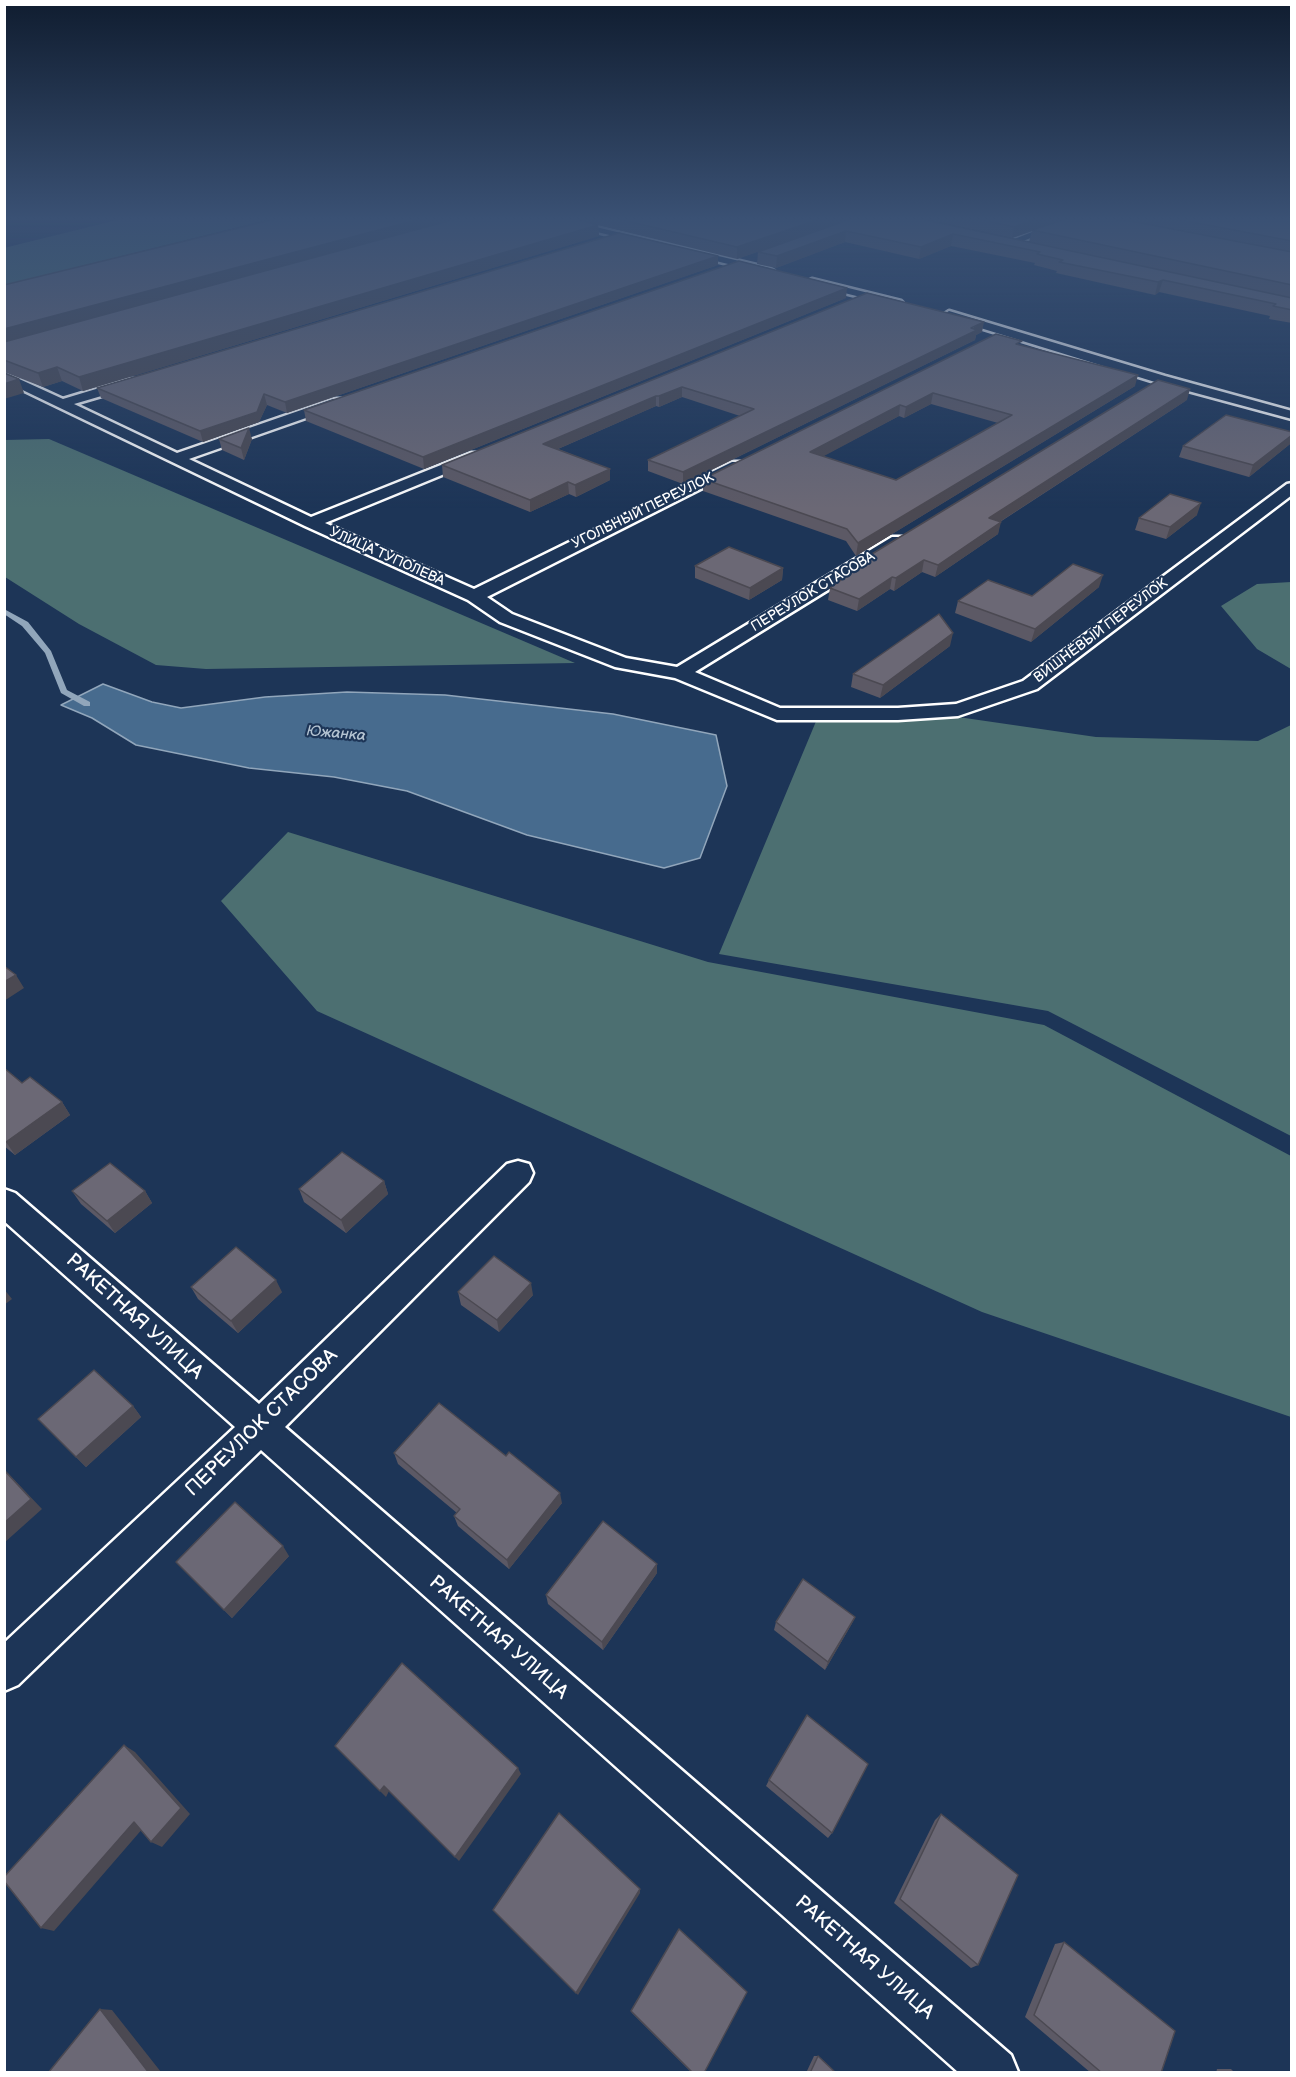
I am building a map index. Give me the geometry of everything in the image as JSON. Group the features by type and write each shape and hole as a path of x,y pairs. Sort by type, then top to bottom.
{"street":[{"path":"944,315 1007,331 1160,379 1292,415"},
{"path":"985,342 1007,331"},
{"name":"УЛИЦА ТУПОЛЕВА","path":"4,376 311,523 474,596 506,618 622,663 680,673 777,714"},
{"path":"61,404 152,376"},
{"path":"1140,392 1160,379"},
{"path":"177,458 345,399"},
{"path":"311,523 489,450"},
{"name":"УГОЛЬНЫЙ ПЕРЕУЛОК","path":"474,596 751,458"},
{"name":"ВИШНЁВЫЙ ПЕРЕУЛОК","path":"777,714 898,714 958,710 1030,685 1292,486"},
{"name":"ПЕРЕУЛОК СТАСОВА","path":"680,673 915,529"},
{"name":"ПЕРЕУЛОК СТАСОВА","path":"4,1671 259,1428 518,1173"},
{"name":"РАКЕТНАЯ УЛИЦА","path":"4,1202 994,2073"}],"green space":[{"path":"49,439 575,663 206,669 156,665 79,624 5,577 5,440"},
{"path":"1292,582 1291,669 1257,649 1221,606 1257,584"},
{"path":"958,717 1096,737 1258,741 1291,725 1291,1136 1048,1011 719,954 817,719"},
{"path":"288,832 708,962 1044,1025 1291,1156 1291,1417 982,1312 317,1011 221,901"}],"water":[{"path":"103,684 152,702 181,708 265,697 347,692 445,695 613,714 716,735 727,786 700,858 664,868 527,835 407,791 334,777 249,768 136,745 92,718 61,705"}],"building":[{"path":"4,315 57,315 4,329"},
{"path":"103,315 291,315 79,377 57,367 38,373 4,360 4,342"},
{"path":"343,315 543,315 285,402 264,394 257,412 200,431 97,388"},
{"path":"582,315 779,315 423,457 304,410"},
{"path":"813,315 955,315 984,322 971,328 977,330 683,472 648,460 754,409 682,387 656,396 543,444 610,469 575,485 568,482 530,500 442,465"},
{"path":"996,334 1022,341 1016,344 1138,375 858,543 847,529 703,479","holes":["933,393 1012,415 896,480 810,452 900,405 906,407"]},
{"path":"4,373 19,379 4,384"},
{"path":"1158,380 1190,389 989,518 1001,522 938,565 924,560 896,578 892,577 859,599 830,588 869,560 867,557"},
{"path":"1226,415 1292,432 1292,435 1253,465 1183,446"},
{"path":"249,428 241,448 219,439"},
{"path":"1170,494 1201,503 1170,527 1139,518"},
{"path":"729,547 783,568 750,588 695,566"},
{"path":"1073,564 1103,575 1035,629 958,601 988,580 1032,596"},
{"path":"939,614 953,633 883,685 853,674"},
{"path":"4,966 16,975 4,982"},
{"path":"4,1068 22,1083 30,1077 62,1102 6,1142 4,1141"},
{"path":"342,1152 384,1181 341,1220 299,1189"},
{"path":"110,1163 145,1191 107,1221 72,1191"},
{"path":"236,1247 276,1280 231,1321 191,1287"},
{"path":"494,1256 531,1283 497,1320 458,1292"},
{"path":"94,1370 133,1406 76,1457 38,1419"},
{"path":"439,1403 506,1456 509,1452 560,1493 507,1560 454,1516 460,1509 394,1453"},
{"path":"4,1470 31,1499 4,1523"},
{"path":"235,1502 283,1546 224,1610 176,1562"},
{"path":"603,1521 657,1564 602,1642 546,1595"},
{"path":"803,1579 855,1617 828,1662 776,1622"},
{"path":"402,1663 518,1768 455,1857 384,1786 380,1791 335,1746"},
{"path":"807,1715 868,1764 832,1833 769,1780"},
{"path":"124,1745 181,1808 151,1842 134,1822 41,1928 4,1881 4,1877"},
{"path":"559,1813 640,1889 576,1993 493,1910"},
{"path":"941,1814 1018,1875 978,1965 900,1899"},
{"path":"679,1929 747,1992 704,2073 693,2073 631,2011"},
{"path":"1064,1942 1175,2031 1161,2073 1102,2073 1034,2015"},
{"path":"100,2009 149,2073 48,2073"},
{"path":"818,2056 836,2073 810,2073"}],"waterway":[{"name":"Южанка","path":"4,611 25,624 48,653 64,691 87,704"}]}
